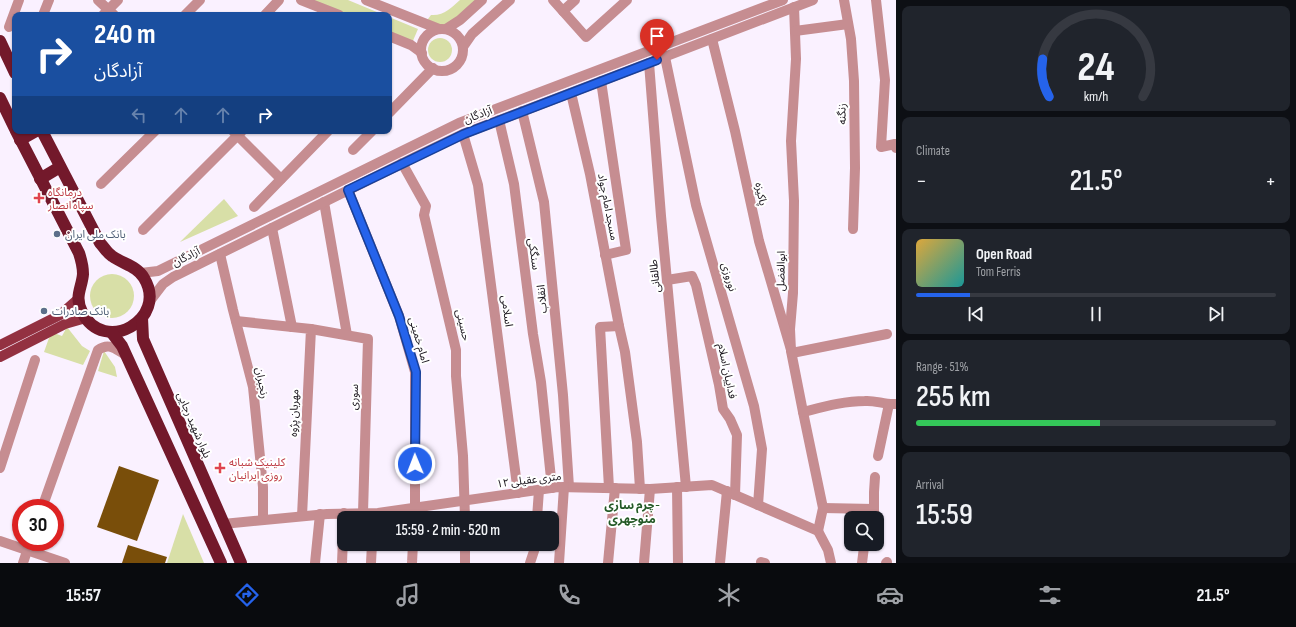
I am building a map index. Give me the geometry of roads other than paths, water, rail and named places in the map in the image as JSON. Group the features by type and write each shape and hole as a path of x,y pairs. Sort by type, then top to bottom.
{"highway":[{"path":"0,41 12,67"},
{"path":"0,98 12,123"},
{"path":"18,134 79,253 83,274 78,299 80,309 94,326 103,331 112,333 127,329 142,318 147,311 150,301 148,284 141,273 112,256 100,243 44,134"},
{"path":"40,179 60,167"},
{"name":"بلوار شهید رجایی","path":"142,318 142,339 240,563"},
{"path":"112,333 124,351 221,563"},
{"path":"124,351 125,338 131,335 137,335 142,339"}],"main road":[{"path":"0,345 60,315 78,299"},
{"path":"0,357 65,324 86,318"}],"street":[{"path":"15,12 19,0"},
{"path":"44,12 49,0"},
{"path":"98,0 107,12"},
{"path":"109,12 118,0"},
{"path":"188,12 200,0"},
{"path":"268,12 279,0"},
{"path":"301,0 331,12"},
{"path":"366,0 443,29 457,35 461,41 463,53 457,65 452,69 445,70 433,68 424,59 422,53 424,40 428,35 443,29 460,20 482,0"},
{"path":"463,47 472,34 510,0"},
{"path":"553,0 586,37"},
{"path":"553,0 586,37"},
{"path":"563,11 575,0"},
{"path":"586,37 627,0"},
{"name":"آزادگان","path":"141,273 158,271 459,123 783,0"},
{"name":"آزادگان","path":"150,301 163,284 173,277 402,163 464,134 813,0"},
{"name":"زنگنه","path":"844,0 851,39 854,89 855,168 853,229"},
{"path":"876,0 885,80 881,147 896,145"},
{"name":"ابوالفضل","path":"794,7 796,59 791,141 794,201 793,293 790,329 792,353 823,508 818,530"},
{"path":"9,27 12,19"},
{"path":"795,31 848,24"},
{"path":"392,37 411,45 422,53"},
{"name":"پاکیزه","path":"712,39 735,131 759,241 792,353"},
{"name":"نوروزی","path":"666,57 696,205 754,406 762,449 758,505"},
{"name":"طالقانی","path":"649,63 667,280 677,373 682,487 678,563"},
{"path":"392,110 433,68"},
{"path":"601,81 626,250 605,255"},
{"name":"مسجد امام جواد","path":"571,93 590,174 618,326 625,352 645,489 644,563"},
{"name":"انقلاب","path":"522,111 544,202 563,395 567,487 559,563"},
{"name":"سنگکی","path":"499,120 514,184 533,334 541,382 552,488"},
{"path":"101,184 152,134"},
{"path":"143,230 235,134"},
{"path":"239,134 281,179"},
{"path":"254,207 325,134"},
{"path":"353,150 369,134"},
{"name":"اسلامی","path":"464,134 478,185 518,493"},
{"path":"410,146 415,157"},
{"name":"حسینی","path":"402,163 426,206 424,215 456,350 456,376 463,456 464,511"},
{"name":"امام خمینی","path":"348,190 399,316 416,372 416,511"},
{"path":"324,202 347,335"},
{"path":"272,228 292,327"},
{"name":"رنجبران","path":"220,254 252,387 263,487 263,520"},
{"name":"فداییان اسلام","path":"667,280 692,276 696,285 723,408 738,435 731,493"},
{"path":"236,321 310,329"},
{"path":"608,563 612,488 600,328 618,326"},
{"name":"سوری","path":"310,329 368,339 362,511"},
{"name":"مهربان پژوه","path":"302,516 310,329"},
{"path":"792,353 887,334"},
{"path":"45,499 98,350 103,346 124,351"},
{"path":"0,468 35,360"},
{"path":"803,412 866,400 892,404 878,456"},
{"path":"874,511 875,477"},
{"name":"۱۲ متری عقیلی","path":"397,511 552,488 645,489 712,485 818,530"},
{"path":"538,511 539,490"},
{"path":"720,563 731,493"},
{"path":"823,508 854,511"},
{"path":"315,563 320,514"},
{"name":"۱۲ متری عقیلی","path":"223,524 320,514 337,514"},
{"path":"818,530 828,550 831,563"},
{"path":"0,541 12,543"},
{"path":"23,563 27,551"},
{"path":"39,551 65,563"},
{"path":"342,551 342,563"},
{"path":"371,563 372,551"},
{"path":"412,563 413,551"},
{"path":"465,551 465,563"},
{"path":"530,563 533,551"},
{"path":"862,563 864,551"}],"place":[{"name":"درمانگاه سپاه انصار","path":"39,198"},
{"name":"بانک ملی ایران","path":"57,234"},
{"name":"بانک صادرات","path":"44,311"},
{"name":"کلینیک شبانه روزی ایرانیان","path":"220,468"}],"district":[{"name":"چرم سازی- منوچهری","path":"632,512"}]}
